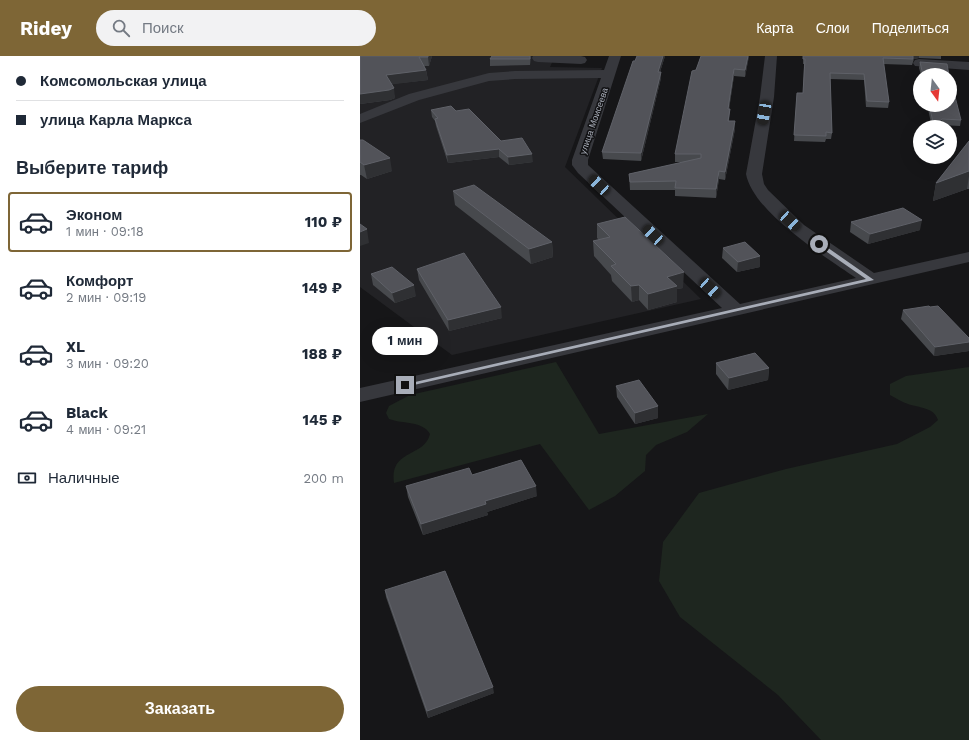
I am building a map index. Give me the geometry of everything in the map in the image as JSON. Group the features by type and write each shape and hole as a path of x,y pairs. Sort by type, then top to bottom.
{"street":[{"path":"771,56 767,98 754,174 756,184 761,193 798,229 871,280"},
{"path":"538,58 606,62"},
{"path":"360,120 414,97 489,77 515,75 606,62"},
{"name":"улица Моисеева","path":"606,62 580,160 580,165 583,170 736,312"},
{"path":"919,63 969,66"},
{"path":"360,395 736,312 969,257"}],"shaded area":[{"path":"360,56 555,56 550,67 602,68 565,167 701,299 452,355 360,287"},
{"path":"556,362 599,434 708,414 687,432 656,445 646,455 645,471 615,496 589,510 540,444 394,483 394,472 397,464 427,442 430,434 423,427 418,425 389,419 386,413 389,406 410,395"},
{"path":"969,367 969,740 821,740 778,695 680,617 659,581 663,542 699,493 786,469 897,444 930,427 938,420 936,416 930,410 906,403 890,395 890,384 906,376"}],"building":[{"path":"360,56 428,57 419,57 426,70 386,75 394,88 360,94"},
{"path":"492,56 530,56 530,59 490,59"},
{"path":"637,56 663,56 658,72 661,72 641,153 602,152 633,61 635,61"},
{"path":"701,56 748,56 745,70 734,69 728,109 730,109 728,121 735,121 725,172 719,171 716,189 675,188 676,181 630,182 629,174 701,158 701,154 675,154 692,71 696,70"},
{"path":"803,56 913,56 913,59 883,58 889,102 867,101 864,74 830,73 832,133 826,132 826,136 794,135 797,93 803,93 805,59 803,59"},
{"path":"920,62 947,64 948,68 921,68"},
{"path":"957,104 961,120 933,120 931,112 957,112"},
{"path":"451,106 456,111 469,109 501,141 522,138 532,154 508,157 499,149 447,155 435,119 438,118 431,110"},
{"path":"360,140 363,140 390,158 364,165 360,162"},
{"path":"969,141 969,171 936,183 951,164 957,164 957,156"},
{"path":"474,185 552,242 529,249 453,191"},
{"path":"903,208 922,220 870,234 851,222"},
{"path":"625,217 684,272 667,277 677,286 648,294 639,285 631,286 611,266 616,264 593,241 610,237 597,224"},
{"path":"360,224 367,229 360,232"},
{"path":"745,242 760,256 738,262 723,248"},
{"path":"464,253 501,307 448,320 417,269"},
{"path":"392,267 414,285 392,293 371,274"},
{"path":"938,306 969,338 969,342 935,347 903,310"},
{"path":"755,353 769,368 729,378 716,363"},
{"path":"639,380 658,406 635,413 616,386"},
{"path":"521,460 536,486 485,501 486,504 421,524 406,486 469,468 472,475"},
{"path":"445,571 493,687 427,711 385,590"}],"route":[{"path":"405,385 736,312 871,280 819,244"}]}
